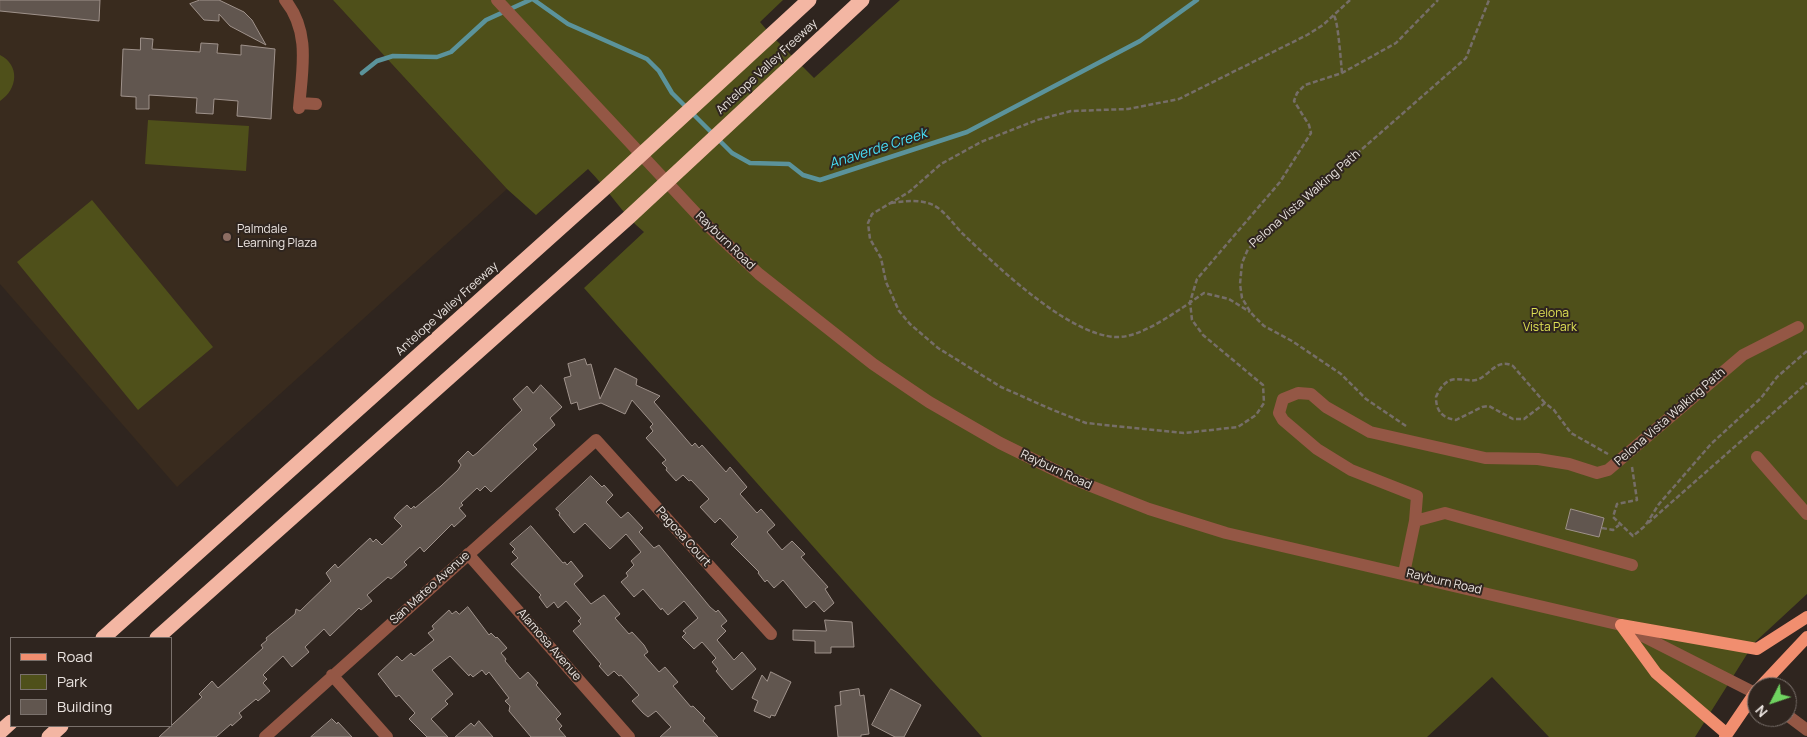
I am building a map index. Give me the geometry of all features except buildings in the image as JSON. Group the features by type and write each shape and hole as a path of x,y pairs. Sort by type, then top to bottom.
{"highway":[{"name":"Antelope Valley Freeway","path":"104,637 606,187 809,0"},
{"name":"Antelope Valley Freeway","path":"158,637 628,218 796,59 862,0"},
{"path":"0,732 10,723"},
{"path":"49,737 60,727"}],"main road":[{"path":"1621,625 1757,649 1807,617"},
{"path":"1621,625 1656,673 1726,736 1747,706"},
{"path":"1770,677 1807,637"}],"street":[{"path":"285,0 292,8 305,45 300,105 316,104"},
{"name":"Rayburn Road","path":"497,0 706,224 759,274 865,358 929,402 1000,443 1057,471 1149,509 1226,533 1621,625 1747,686"},
{"name":"Pelona Vista Walking Path","path":"1415,521 1418,496 1351,470 1317,449 1283,420 1279,413 1283,399 1290,395 1304,392 1311,394 1326,406 1370,432 1485,458 1538,459 1569,464 1598,472 1608,470 1620,461 1743,355 1798,327"},
{"name":"San Mateo Avenue","path":"264,737 596,440"},
{"name":"Pagosa Court","path":"596,440 771,634"},
{"path":"1756,457 1807,514"},
{"path":"1404,573 1415,521 1445,513 1632,565"},
{"name":"Alamosa Avenue","path":"468,554 629,737"},
{"path":"332,675 387,737"}],"path":[{"path":"1350,0 1324,25 1288,45 1178,99 1128,109 1071,111 1037,120 981,142 941,164 924,181 872,214 868,224 870,239 881,258 886,282 899,311 910,324 938,348 1001,387 1086,423 1184,433 1238,427 1256,415 1264,403 1263,385 1203,335 1192,320 1190,302 1197,279 1280,182 1311,133 1309,125 1294,101 1297,93 1305,86 1342,73 1396,43 1438,0"},
{"name":"Pelona Vista Walking Path","path":"1414,431 1366,400 1341,374 1292,341 1264,326 1251,313 1242,298 1240,284 1242,264 1248,249 1466,58 1489,0"},
{"path":"1334,15 1337,20 1337,40 1342,73"},
{"path":"888,204 908,201 935,205 1035,298 1098,335 1112,338 1140,332 1204,293 1229,299 1251,313"},
{"path":"1645,526 1659,504 1711,444 1760,398 1777,377 1807,351"},
{"path":"1546,403 1524,419 1513,418 1488,406 1456,420 1439,412 1436,398 1442,386 1451,380 1473,381 1506,362 1513,366 1554,410 1571,432 1620,461"},
{"path":"1635,480 1637,500 1617,504 1613,517 1634,536 1807,383"},
{"path":"1602,528 1613,530 1619,524"}],"shaded area":[{"name":"Palmdale Learning Plaza","path":"0,0 333,0 507,189 177,487 0,284"}],"green space":[{"name":"Pelona Vista Park","path":"333,0 783,0 760,22 814,78 900,0 1807,0 1807,594 1754,643 1695,737 1549,737 1492,677 1427,737 982,737 584,288 644,232 588,169 536,215 507,189"},
{"path":"0,55 11,65 14,77 10,90 0,101"},
{"path":"148,120 249,126 246,171 145,164"},
{"path":"92,200 213,347 138,410 17,262"}],"waterway":[{"name":"Anaverde Creek","path":"362,73 377,61 393,56 437,57 451,52 486,20 530,0"},
{"name":"Anaverde Creek","path":"534,0 568,24 647,59 659,71 672,93 732,153 750,163 789,164 803,175 820,180 967,132 1140,41 1197,0"}],"place":[{"name":"Palmdale Learning Plaza","path":"227,237"}]}
